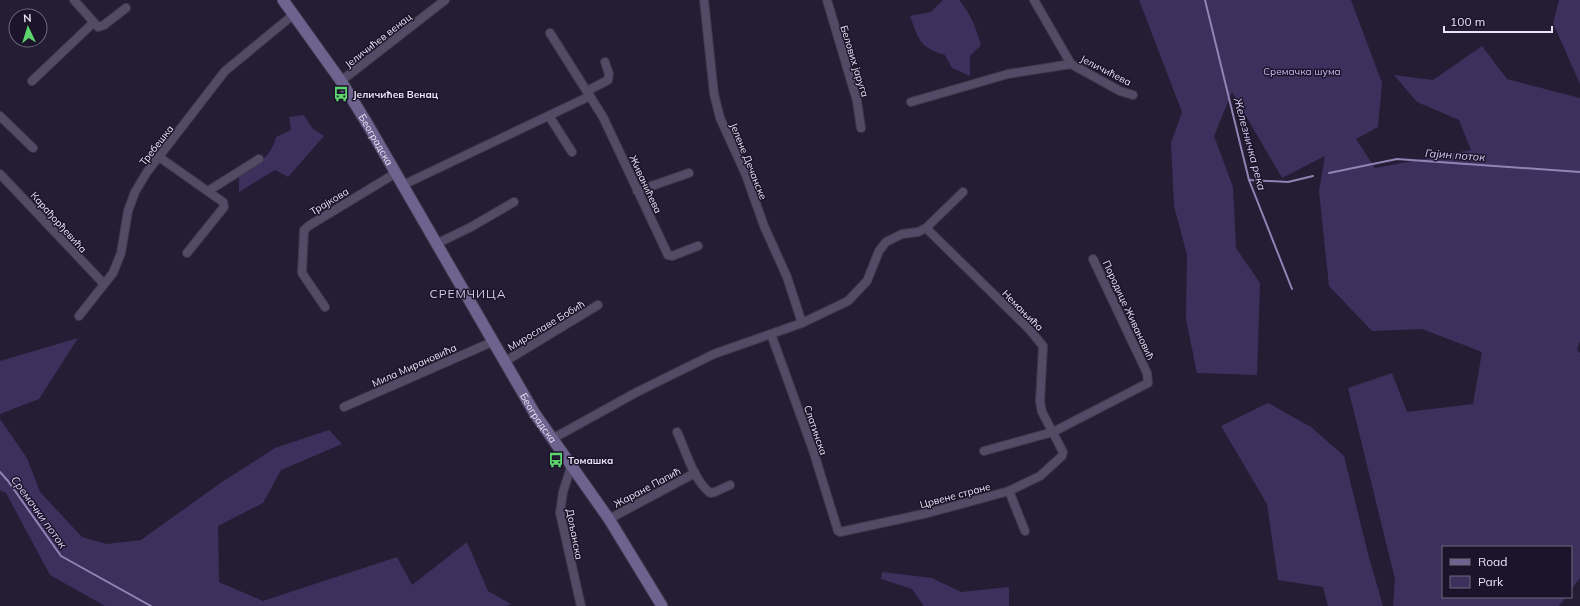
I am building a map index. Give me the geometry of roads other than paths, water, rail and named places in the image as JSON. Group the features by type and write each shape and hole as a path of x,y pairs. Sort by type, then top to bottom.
{"main road":[{"name":"Београдска","path":"285,1 293,15 341,81 403,185 504,362 552,439 609,519 662,606"}],"street":[{"path":"74,0 93,23 100,27 126,8"},
{"name":"Јеличићев венац","path":"341,81 445,0"},
{"name":"Јелене Дечанске","path":"704,0 714,94 720,118 746,175 764,226 787,277 802,323"},
{"name":"Белових јаруга","path":"827,0 857,101 861,128"},
{"name":"Јеличићева","path":"1034,0 1071,64 1120,91 1133,95"},
{"name":"Требешка","path":"79,316 113,273 121,253 128,211 134,192 225,71 293,15"},
{"path":"32,81 93,23"},
{"name":"Живанићева","path":"550,33 603,117 668,255 672,256 698,246"},
{"path":"403,185 549,116 589,93 608,80 609,74 605,62"},
{"path":"910,102 1008,74 1071,64"},
{"path":"0,116 32,148"},
{"path":"549,116 572,152"},
{"path":"159,157 223,202 224,207 187,253"},
{"path":"208,191 259,159"},
{"name":"Трајкова","path":"324,307 302,273 304,230 310,224 396,173"},
{"path":"637,191 689,173"},
{"name":"Карађорђевића","path":"0,174 104,284"},
{"path":"552,439 637,392 714,354 802,323 841,304 867,281 879,251 886,242 902,234 918,232 926,228 963,192"},
{"path":"436,244 471,227 514,202"},
{"name":"Немањића","path":"926,228 1040,340 1043,346 1040,402 1042,412 1063,452"},
{"name":"Породице Живановић","path":"1053,432 1148,383 1147,373 1093,259"},
{"name":"Мирославе Бобић","path":"504,362 598,305"},
{"name":"Слатинска","path":"771,334 813,450 833,519 838,531 840,532"},
{"name":"Мила Мирановића","path":"344,407 492,342"},
{"name":"Жаране Папић","path":"678,432 695,473 710,493 730,485"},
{"path":"984,451 1053,432"},
{"name":"Црвене стране","path":"840,532 928,513 1009,491 1040,476 1062,456 1063,452"},
{"name":"Дољанска","path":"571,467 562,492 560,513 581,606"},
{"name":"Жаране Папић","path":"609,519 695,473"},
{"path":"1009,491 1025,531"}],"waterway":[{"name":"Железничка река","path":"1205,0 1249,180 1292,289"},
{"name":"Гајин поток","path":"1329,173 1397,159 1580,172"},
{"name":"Гајин поток","path":"1249,180 1288,182 1313,176"},
{"name":"Сремачки поток","path":"0,472 61,556 151,606"}],"place":[{"name":"Јеличићев Венац","path":"341,94"},
{"name":"Томашка","path":"556,460"}],"district":[{"name":"СРЕМЧИЦА","path":"468,294"}],"park label":[{"name":"Сремачка шума","path":"1302,71"}]}
